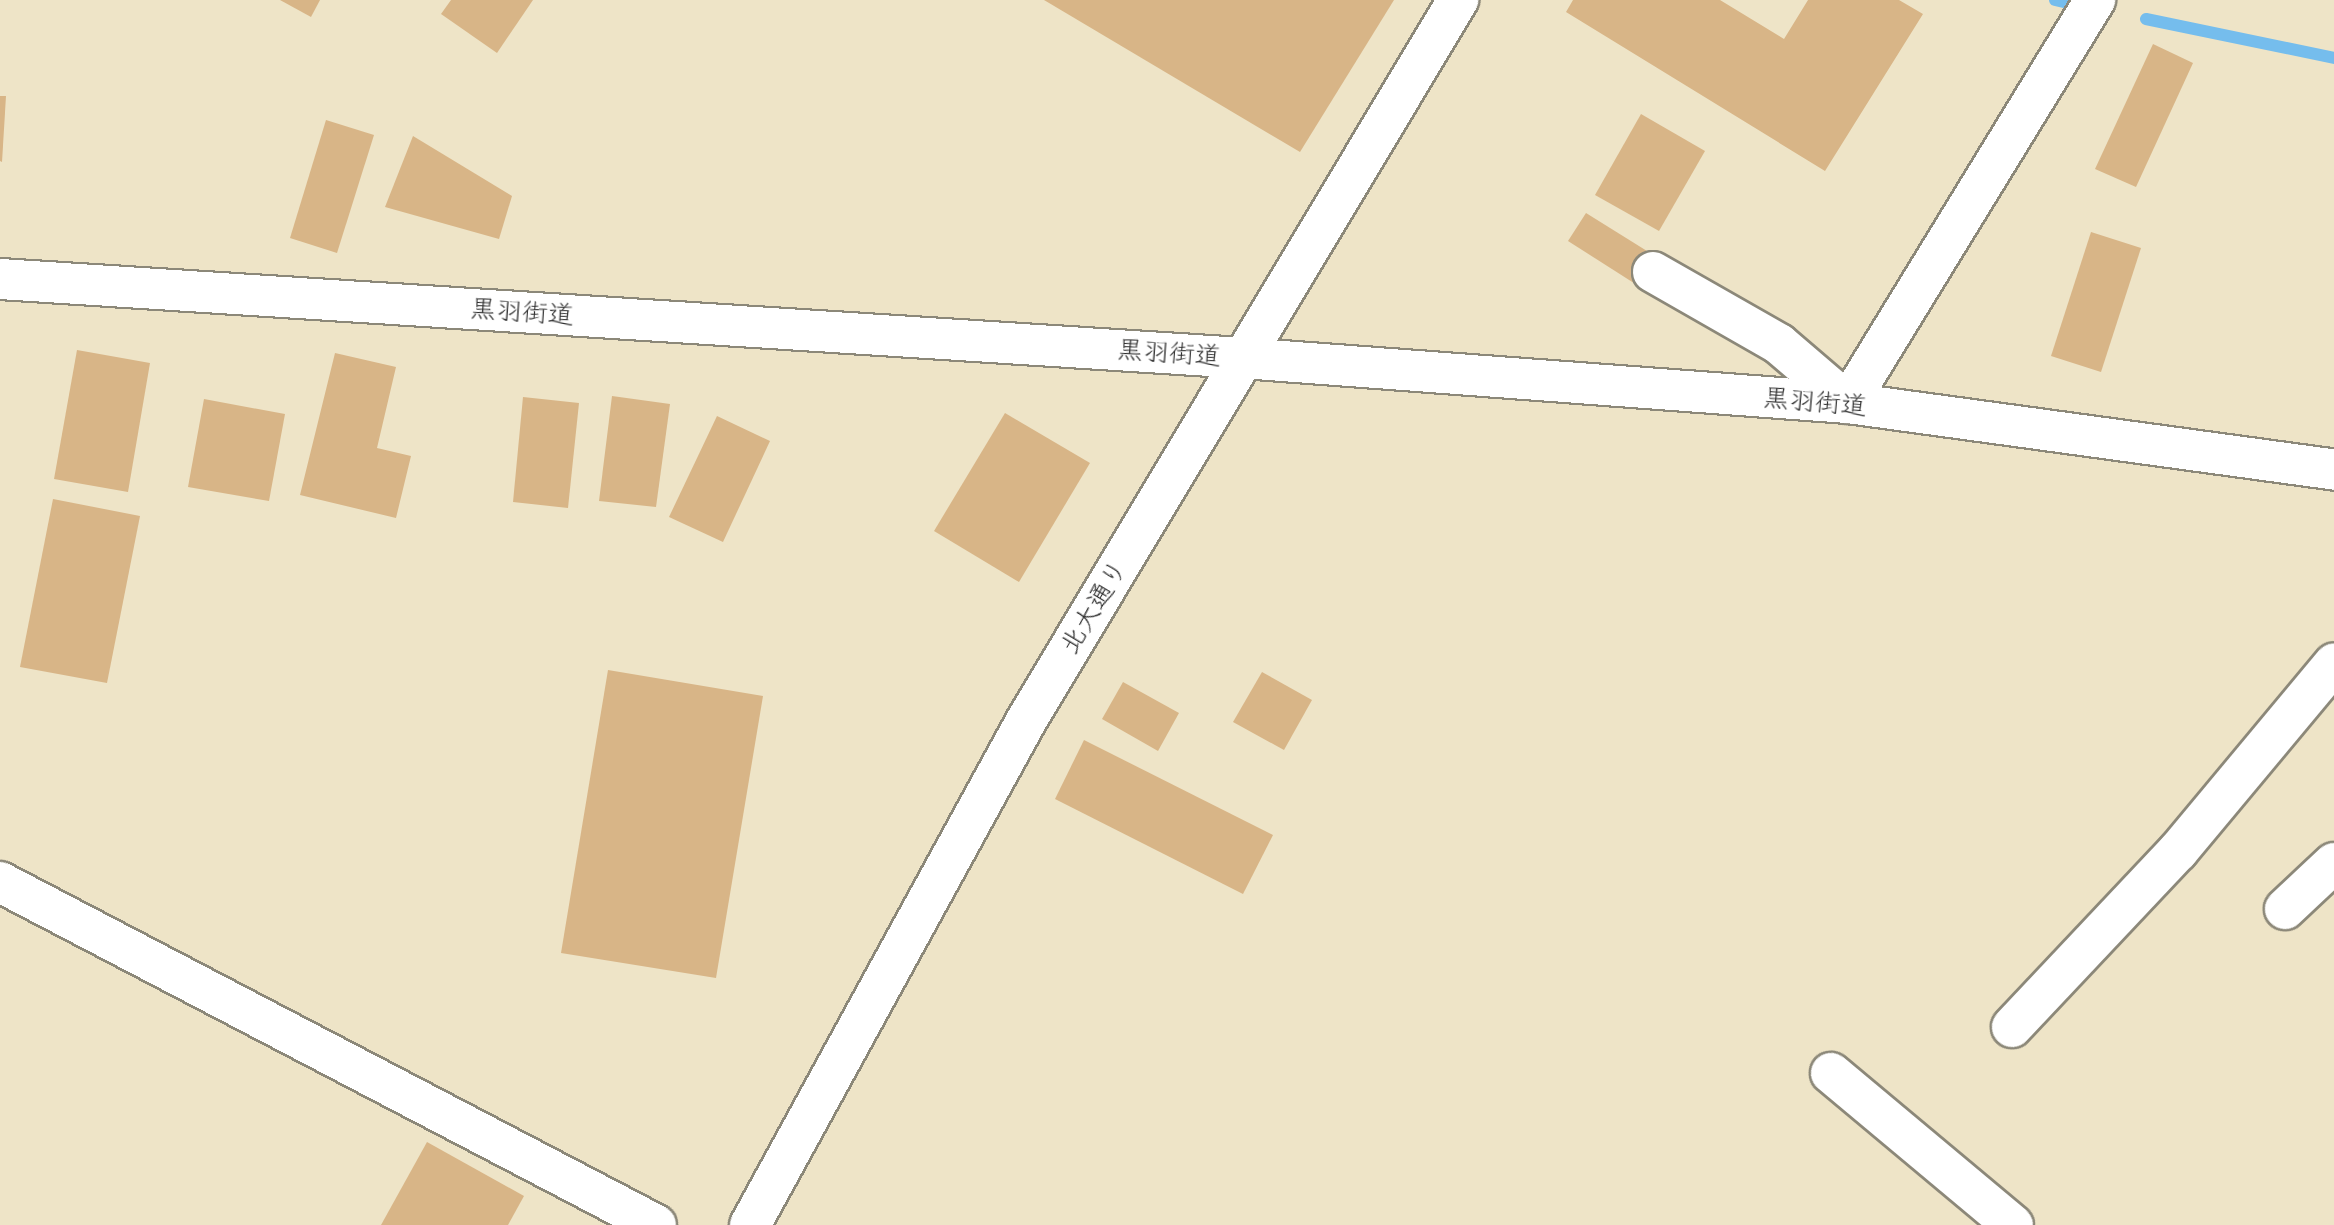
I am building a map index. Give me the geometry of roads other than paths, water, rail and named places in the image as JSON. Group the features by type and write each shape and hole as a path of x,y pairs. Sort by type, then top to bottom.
{"street":[{"name":"北大通り","path":"750,1225 1026,721 1458,0"},
{"path":"1653,272 1779,344 1848,403 2095,0"},
{"name":"黒羽街道","path":"0,279 1242,358 1848,403 2334,470"},
{"path":"2012,1027 2178,851 2334,664"},
{"path":"2285,909 2334,863"},
{"path":"0,882 656,1225"},
{"path":"1831,1073 2013,1225"}],"waterway":[{"path":"2055,0 2077,5"},
{"path":"2146,19 2334,58"}]}
